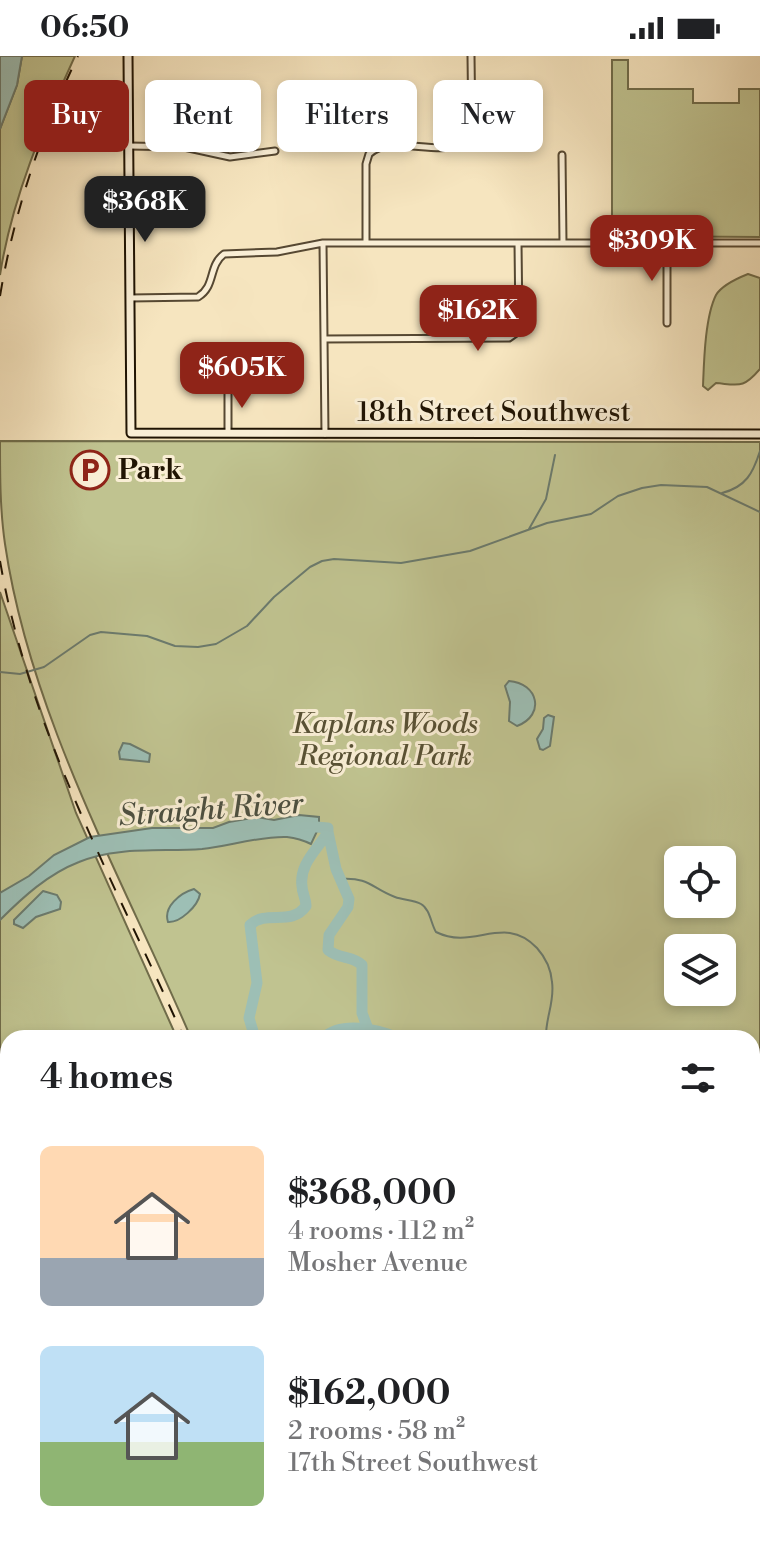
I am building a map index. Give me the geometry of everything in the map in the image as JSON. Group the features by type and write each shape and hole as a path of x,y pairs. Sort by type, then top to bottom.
{"street":[{"path":"128,56 128,80"},
{"path":"366,243 366,164 369,154 380,147 455,147 468,141 472,132 471,56"},
{"path":"275,151 230,157 184,147 129,146 130,298 198,297 210,286 213,266 224,254 277,252 323,243 760,243"},
{"path":"562,155 563,243"},
{"path":"323,243 325,434"},
{"path":"324,339 509,338 519,326 518,243"},
{"path":"667,243 667,323"},
{"name":"18th Street Southwest","path":"130,298 131,433 760,434"},
{"path":"228,388 228,433"}],"green space":[{"path":"22,56 75,56 64,80 24,80 24,152 34,152 12,218 0,275 0,129 17,85"},
{"path":"612,60 628,60 628,89 693,89 693,103 739,103 739,89 760,89 760,237 612,236"},
{"path":"748,274 760,278 760,369 745,383 716,383 708,390 703,386 704,364 712,304 722,288"},
{"name":"Kaplans Woods Regional Park","path":"0,441 760,442 760,1030 187,1030 57,734 17,608 5,544"},
{"path":"0,592 76,813 173,1030 0,1030"}],"water":[{"path":"0,56 22,56 17,85 0,129"},
{"path":"509,681 527,687 535,700 532,715 517,726 509,721 510,702 505,686"},
{"path":"548,715 554,717 550,746 543,750 537,739"},
{"path":"123,743 150,754 149,762 120,759"},
{"path":"299,815 319,817 319,827 311,844 276,837 202,849 124,852 94,857 46,880 0,920 0,893 29,876 54,855 90,837 152,828 213,828 257,817 274,820"},
{"path":"194,889 200,894 192,908 178,920 168,922 170,906"},
{"path":"43,891 57,895 61,902 60,909 36,917 23,928 14,924 14,920"}],"waterway":[{"path":"722,493 743,483 760,451"},
{"path":"529,529 546,499 555,455"},
{"path":"0,672 20,674 44,667 90,635 101,632 147,636 175,646 216,644 247,626 274,597 322,561 401,563 470,551 547,523 591,514 618,496 642,488 661,485 707,487 760,512"},
{"name":"Straight River","path":"253,1030 249,1018 257,983 250,925 264,918 293,916 306,906 302,889 303,871 328,828 305,826"},
{"path":"328,832 336,869 349,899 348,907 329,935 328,950 362,965 362,1013 368,1029"},
{"path":"340,879 364,881 395,897 421,904 436,932 450,937 513,933 525,938 543,955 549,968 553,989 547,1030"},
{"name":"Straight River","path":"340,1030 370,1030"}],"railway":[{"path":"0,296 30,173 78,56"},
{"path":"0,561 13,624 53,745 103,864 180,1030"}],"place":[{"name":"Park","path":"90,470"}]}
